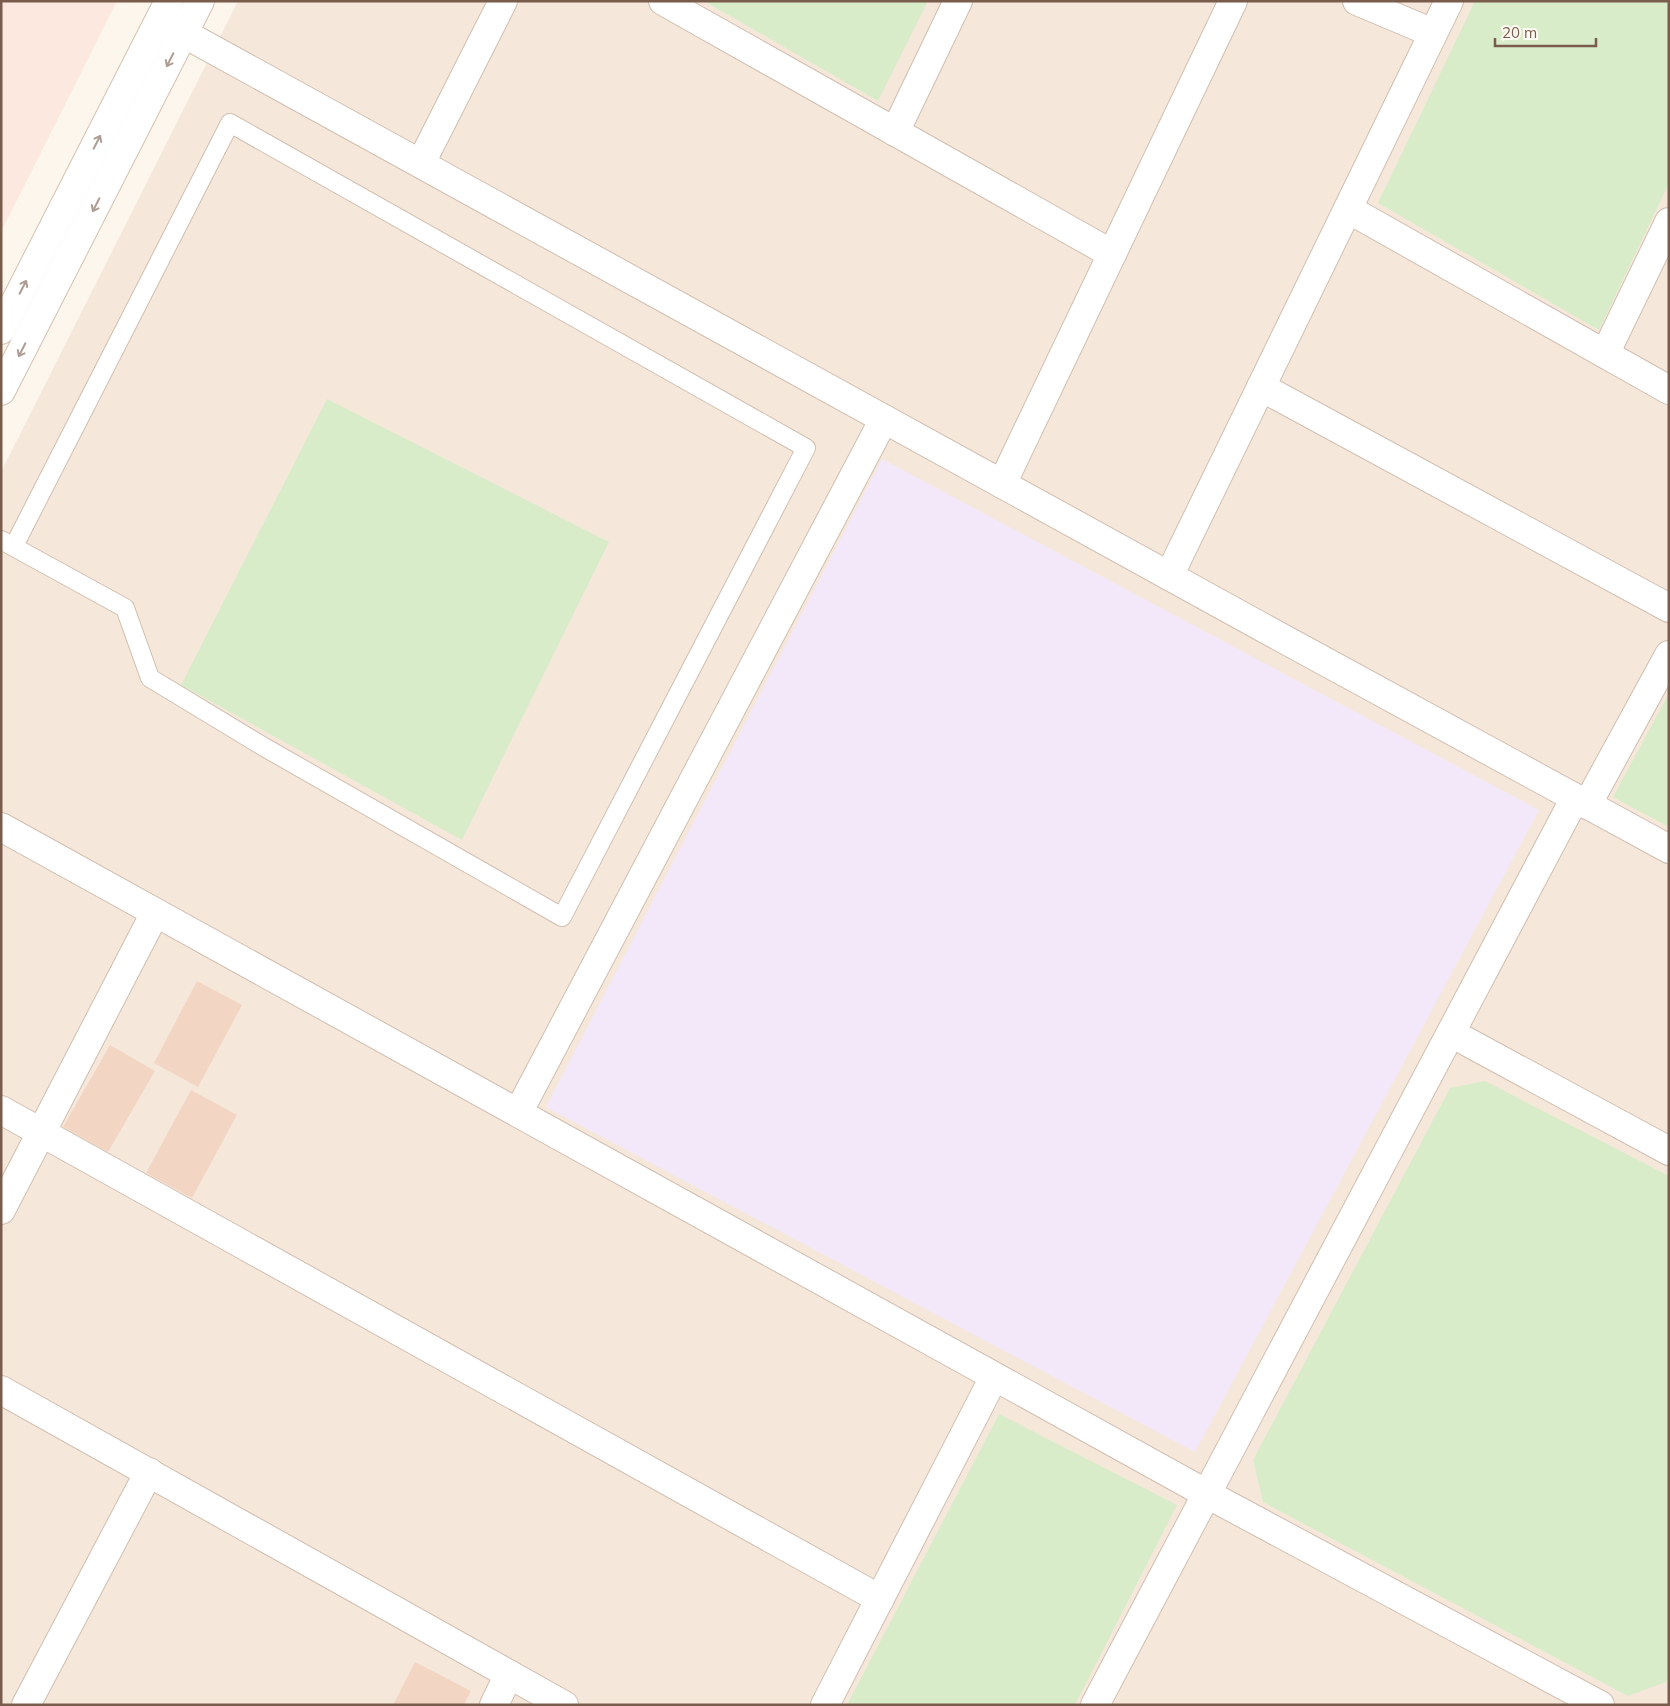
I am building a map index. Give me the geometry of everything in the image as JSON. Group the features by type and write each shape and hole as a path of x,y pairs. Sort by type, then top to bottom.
{"street":[{"path":"1,391 200,1"},
{"path":"421,163 503,1"},
{"path":"663,1 1112,254"},
{"path":"894,132 958,1"},
{"path":"1002,484 1233,1"},
{"path":"1357,1 1433,33"},
{"path":"1170,576 1449,1"},
{"path":"1,330 164,10 184,33 1669,849"},
{"path":"1348,209 1669,390"},
{"path":"1605,354 1669,222"},
{"path":"1261,387 1669,608"},
{"path":"518,1113 884,419"},
{"path":"1095,1705 1451,1033 1581,801 1669,655"},
{"path":"1,827 1207,1494 1600,1705"},
{"path":"1,1210 155,913"},
{"path":"1451,1033 1669,1151"},
{"path":"1,1110 880,1599"},
{"path":"825,1705 994,1377"},
{"path":"1,1390 564,1705"},
{"path":"35,1702 149,1472"},
{"path":"494,1705 509,1674"}],"lane":[{"path":"230,123 806,448 562,917 264,747 150,678 125,608 8,543 230,123"}],"shaded area":[{"path":"1,1 117,1 1,232"},
{"path":"238,1 1669,1 1669,1705 1,1705 1,472"},
{"path":"882,459 1539,810 1195,1452 546,1107"}],"green space":[{"path":"704,1 928,1 878,101"},
{"path":"1475,1 1669,1 1669,183 1599,330 1378,203"},
{"path":"327,399 609,542 462,840 181,685"},
{"path":"1669,693 1669,827 1613,797"},
{"path":"1485,1081 1669,1176 1669,1676 1666,1682 1628,1696 1263,1502 1253,1460 1450,1088"},
{"path":"999,1414 1177,1505 1075,1705 847,1705"}],"building":[{"path":"197,981 242,1005 198,1087 154,1063"},
{"path":"110,1045 155,1071 108,1152 63,1127"},
{"path":"191,1090 237,1115 192,1198 146,1173"},
{"path":"415,1662 471,1691 464,1705 393,1705"}]}
